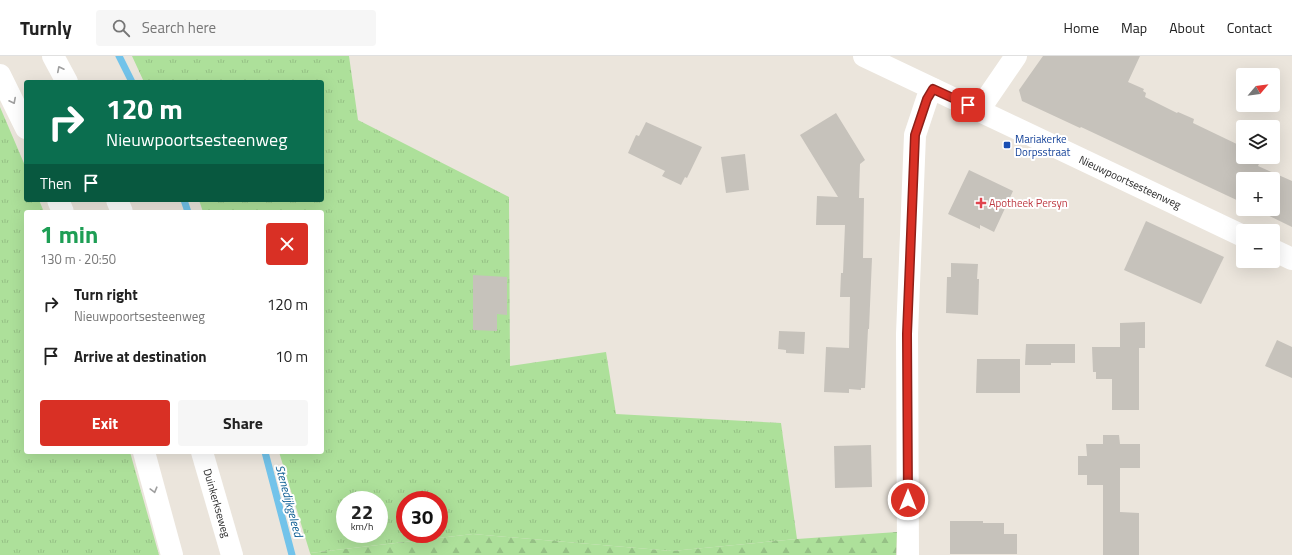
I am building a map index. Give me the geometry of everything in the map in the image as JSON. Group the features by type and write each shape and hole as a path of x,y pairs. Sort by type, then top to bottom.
{"main road":[{"path":"53,56 66,80"},
{"name":"Nieuwpoortsesteenweg","path":"864,56 1236,233"},
{"path":"979,110 1016,56"},
{"path":"0,75 24,124"},
{"path":"908,555 907,334 915,135 927,99 933,89"},
{"path":"1280,253 1292,259"},
{"path":"145,454 172,555"},
{"name":"Duinkerkseweg","path":"203,454 232,555"}],"green space":[{"path":"132,56 349,56 358,120 509,197 510,366 606,352 616,414 781,423 797,539 672,551 473,534 448,537 448,491 396,491 396,543 310,553 280,454 324,454 324,210 202,210 200,202 324,202 324,80 143,80"},
{"path":"0,107 24,163 24,202 40,202 43,210 24,210 24,454 131,454 159,555 0,555"},
{"path":"897,532 896,555 311,555 310,553 396,543 448,543 448,537 473,534 672,551 797,539"}],"building":[{"path":"1043,56 1140,56 1128,82 1144,89 1143,91 1146,93 1145,97 1177,113 1178,112 1194,119 1193,123 1236,144 1236,164 1259,164 1258,166 1272,172 1236,172 1236,200 1022,101 1019,90"},
{"path":"836,113 865,160 860,164 859,198 864,198 863,258 872,258 865,388 861,388 861,390 849,389 849,393 824,392 826,347 849,348 850,297 840,297 841,273 843,273 845,225 816,225 817,196 838,197 800,135"},
{"path":"646,122 702,147 687,178 685,177 681,185 662,176 665,171 628,153 636,135 639,136"},
{"path":"745,154 749,190 726,193 721,157"},
{"path":"969,170 1013,191 994,232 980,225 980,229 948,214"},
{"path":"1280,176 1292,181 1292,227 1269,216 1280,216"},
{"path":"1146,221 1224,257 1201,304 1124,270"},
{"path":"951,263 978,264 978,315 946,313 947,277 951,277"},
{"path":"473,275 507,277 507,315 497,314 497,331 473,330"},
{"path":"1145,322 1145,348 1139,348 1139,410 1112,410 1112,379 1096,379 1096,372 1093,372 1092,347 1120,347 1120,323"},
{"path":"779,331 805,332 804,354 786,353 786,350 778,349"},
{"path":"1277,340 1292,347 1292,378 1265,366"},
{"path":"1026,344 1075,344 1075,363 1025,365"},
{"path":"977,359 1020,359 1020,393 976,393"},
{"path":"1103,435 1119,435 1120,444 1140,444 1140,468 1120,468 1120,512 1139,513 1139,555 1103,555 1103,485 1087,485 1087,475 1078,475 1078,456 1087,456 1086,444 1103,444"},
{"path":"871,445 872,487 835,488 834,446"},
{"path":"950,521 983,521 983,523 1004,523 1004,534 1017,534 1017,554 950,554"}],"waterway":[{"name":"Stenedijkgeleed","path":"119,56 131,80"},
{"name":"Stenedijkgeleed","path":"185,202 187,210"},
{"name":"Stenedijkgeleed","path":"266,454 292,555"}],"place":[{"name":"Mariakerke Dorpsstraat","path":"1007,145"},
{"name":"Apotheek Persyn","path":"981,203"}],"route":[{"path":"908,500 907,334 915,135 927,99 933,89 968,105"}]}
